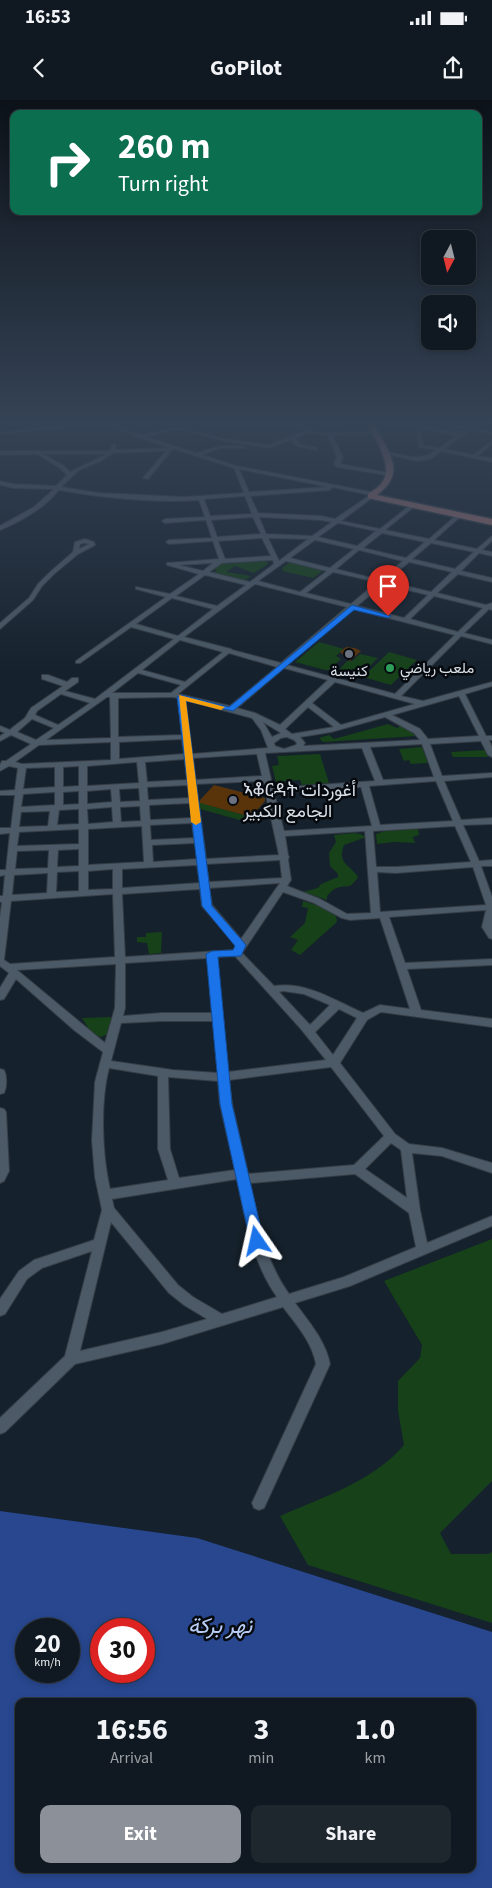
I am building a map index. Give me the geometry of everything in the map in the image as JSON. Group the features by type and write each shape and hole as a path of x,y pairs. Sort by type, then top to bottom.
{"main road":[{"path":"429,508 492,520"},
{"path":"437,508 492,520"}],"street":[{"path":"0,528 36,508"},
{"path":"205,508 222,560"},
{"path":"253,508 278,565"},
{"path":"0,769 3,763 60,728 96,702 218,608 354,508"},
{"path":"301,594 409,508"},
{"path":"165,520 256,515 338,520 492,554"},
{"path":"230,710 459,515"},
{"path":"169,542 264,536 314,538 492,580"},
{"path":"405,620 492,538"},
{"path":"0,627 31,599 44,580 76,553"},
{"path":"275,558 169,564 202,574 301,594 492,642"},
{"path":"286,559 490,606"},
{"path":"78,662 222,560"},
{"path":"138,588 218,608"},
{"path":"397,696 490,606"},
{"path":"131,625 424,704"},
{"path":"228,650 186,684 177,696 186,737 207,906 272,990 334,1062 391,1137 406,1148 442,1152 492,1168"},
{"path":"136,670 186,684"},
{"path":"45,677 68,685"},
{"path":"3,763 22,766 83,764 262,753 278,750 288,751 308,703 334,679"},
{"path":"0,739 32,717 34,710 75,680"},
{"path":"105,694 114,696 177,696 255,717 293,739 492,684"},
{"path":"58,691 96,702"},
{"path":"461,693 488,738 492,755"},
{"path":"114,696 115,762"},
{"path":"308,703 335,728"},
{"path":"385,714 417,731 425,743 476,864 491,907 487,927 492,936"},
{"path":"32,717 60,728"},
{"path":"255,717 265,730 271,747 278,750"},
{"path":"0,728 36,743 186,737"},
{"path":"270,742 273,738 293,739 322,747 366,747 488,738"},
{"path":"366,747 380,783"},
{"path":"7,967 212,954 239,949 285,884 285,857 262,753"},
{"path":"141,760 149,864"},
{"path":"51,896 53,870 50,829 57,808 59,764"},
{"path":"83,764 84,894"},
{"path":"0,958 5,873 13,849 22,766"},
{"path":"271,791 492,776"},
{"path":"0,794 268,778"},
{"path":"364,784 373,829 372,869 380,916 401,966 417,1014"},
{"path":"115,786 116,825"},
{"path":"18,810 195,800"},
{"path":"0,831 196,820"},
{"path":"280,834 492,821"},
{"path":"148,843 198,840"},
{"path":"13,849 84,846"},
{"path":"5,873 285,857"},
{"path":"372,869 396,870 492,863"},
{"path":"71,1360 108,1210 101,1177 98,1141 100,1082 118,1020 121,981 117,866"},
{"path":"3,899 203,885 285,884 300,896 317,901 343,917 491,907"},
{"path":"212,954 226,1104 257,1241 266,1267 314,1340 321,1353 323,1364 259,1504"},
{"path":"401,966 492,962"},
{"path":"0,997 7,967"},
{"path":"7,967 78,1028 108,1050"},
{"path":"272,990 289,987 308,992 363,1017"},
{"path":"309,1032 337,1006"},
{"path":"105,1064 163,1072 223,1077 334,1062 363,1017 380,1008 492,1023"},
{"path":"118,1020 162,1017 218,1017"},
{"path":"163,1072 164,1149 175,1184"},
{"path":"0,1073 0,1090"},
{"path":"0,1112 3,1171 0,1178"},
{"path":"357,1169 391,1137"},
{"path":"406,1148 414,1210 422,1249"},
{"path":"105,1196 175,1184 243,1176 357,1169 414,1210"},
{"path":"108,1210 127,1230 164,1279 176,1291 194,1305 220,1320"},
{"path":"0,1427 71,1360 140,1344 346,1282 492,1221"},
{"path":"0,1310 23,1275 38,1264 100,1243"}],"green space":[{"path":"266,559 268,564 254,573 235,566 226,572 251,576 244,581 213,573 217,570 213,569 219,564 238,563 238,560"},
{"path":"290,562 323,571 313,578 282,571 284,570 281,569"},
{"path":"319,642 344,649 336,656 341,659 329,670 295,662"},
{"name":"ملعب رياضي","path":"389,652 417,660 391,685 363,677"},
{"path":"360,654 378,658 357,679 336,673 347,661 352,661"},
{"path":"388,724 397,728 402,725 415,731 417,736 323,742 319,738 329,735 334,739"},
{"path":"422,747 428,763 411,764 409,760 404,761 399,749"},
{"path":"485,750 488,757 453,757 451,752"},
{"path":"320,754 329,783 302,785 300,780 276,782 272,766 279,765 277,756"},
{"path":"198,802 251,817 247,822 200,809"},
{"path":"418,829 419,835 413,837 415,843 394,842 377,844 376,834 385,831"},
{"path":"354,833 366,837 344,845 342,851 343,860 358,877 352,884 334,889 327,896 327,900 299,893 318,888 321,884 338,877 338,874 330,866 329,853 336,842 334,835"},
{"path":"303,901 322,907 336,916 337,922 300,955 291,950 298,940 290,937 305,923 308,908 302,907"},
{"path":"162,932 161,953 149,954 147,943 137,942 137,937 146,937 146,933"},
{"path":"111,1017 110,1033 101,1037 92,1034 82,1018"},
{"path":"492,1239 492,1481 440,1533 451,1554 488,1554 492,1552 492,1623 308,1565 280,1516 362,1479 391,1458 404,1445 398,1411 398,1381 420,1358 422,1345 384,1281"}],"water":[{"name":"نهر بركة","path":"0,1511 197,1538 492,1632 492,1888 0,1888"}],"building":[{"name":"كنيسة","path":"346,647 361,651 350,661 340,652"},
{"name":"ኣቆርዳት أغوردات الجامع الكبير","path":"214,785 265,798 265,801 253,815 248,816 200,803 200,800"}],"slow traffic":[{"path":"196,822 182,697 221,707"}],"place":[{"name":"كنيسة","path":"349,654"},
{"name":"ملعب رياضي","path":"390,668"},
{"name":"ኣቆርዳት أغوردات الجامع الكبير","path":"233,800"}],"route":[{"path":"257,1241 226,1104 212,954 237,953 241,945 207,906 182,697 230,710 352,608 388,616"}]}
